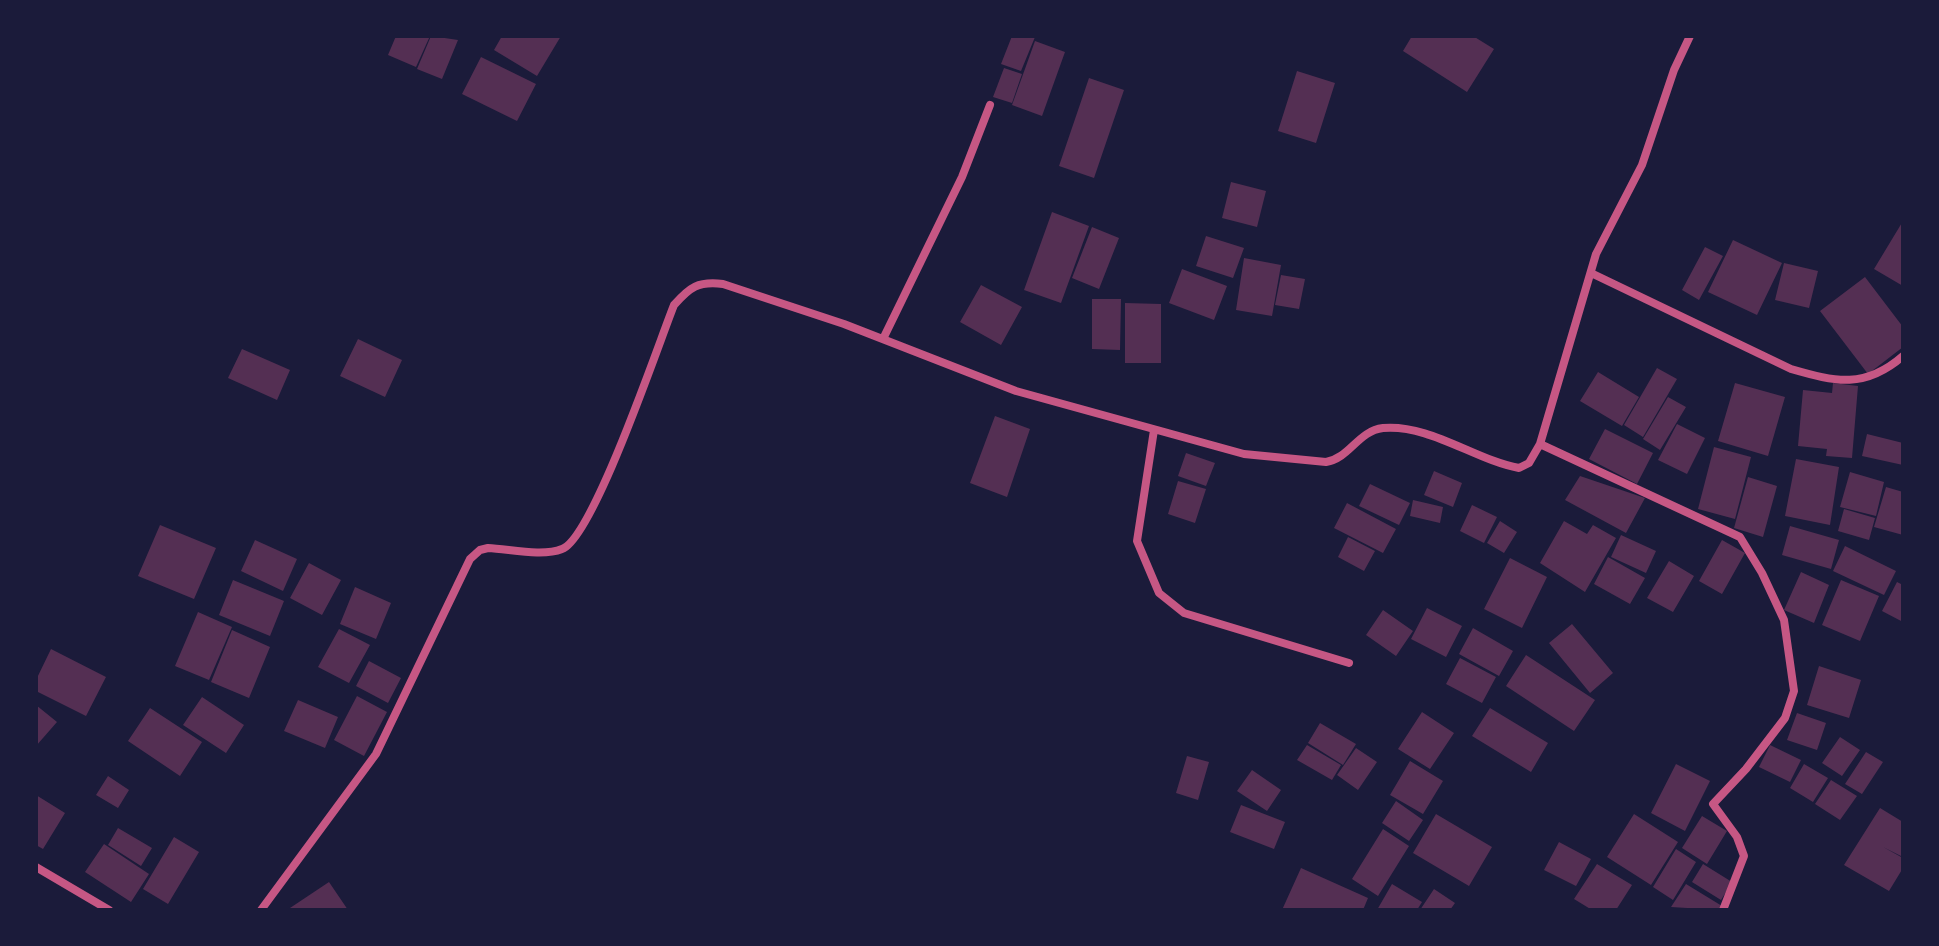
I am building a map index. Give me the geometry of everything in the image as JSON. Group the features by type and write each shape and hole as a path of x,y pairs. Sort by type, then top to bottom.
{"street":[{"path":"261,910 376,754 470,559 480,550 488,548 560,550 578,537 603,486 674,305 690,287 704,282 723,284 883,339 1016,391 1244,454 1309,463 1338,460 1364,436 1384,428 1413,432 1491,462 1519,468 1529,463 1540,444 1608,226 1642,165 1674,70 1690,36"},
{"path":"883,339 962,177 990,105"},
{"path":"1591,273 1791,369 1825,379 1866,380 1903,356"},
{"path":"1154,430 1137,541 1159,593 1184,613 1349,663"},
{"path":"1540,444 1740,537 1784,620 1794,691 1785,718 1746,769 1713,804 1737,837 1744,856 1723,910"},
{"path":"36,867 109,910"}],"building":[{"path":"396,36 430,36 416,67 388,55"},
{"path":"431,36 458,40 442,79 417,69"},
{"path":"502,36 561,36 537,76 494,50"},
{"path":"1012,36 1035,37 1021,71 1001,64"},
{"path":"1412,36 1473,36 1494,49 1467,92 1403,51"},
{"path":"1035,41 1065,52 1042,116 1012,105"},
{"path":"481,57 536,84 517,121 462,94"},
{"path":"1004,68 1022,74 1012,103 993,97"},
{"path":"1297,71 1335,83 1316,143 1278,131"},
{"path":"1089,78 1124,90 1094,178 1059,166"},
{"path":"1231,182 1266,191 1257,227 1222,218"},
{"path":"1052,212 1089,226 1061,303 1024,290"},
{"path":"1903,221 1903,286 1874,269"},
{"path":"1092,227 1119,238 1099,289 1072,278"},
{"path":"1206,236 1244,248 1233,278 1196,266"},
{"path":"1733,240 1782,263 1757,315 1708,292"},
{"path":"1705,247 1723,256 1699,300 1682,290"},
{"path":"1244,258 1281,265 1272,316 1236,310"},
{"path":"1784,263 1818,271 1809,308 1775,300"},
{"path":"1182,269 1227,286 1214,320 1169,303"},
{"path":"1281,275 1305,279 1299,309 1275,305"},
{"path":"1865,277 1903,327 1903,347 1868,374 1820,311"},
{"path":"981,285 1022,307 1001,345 960,322"},
{"path":"1092,299 1121,299 1120,350 1092,349"},
{"path":"1125,303 1161,304 1161,363 1125,363"},
{"path":"358,339 402,360 385,397 340,376"},
{"path":"242,349 290,370 277,400 228,378"},
{"path":"1657,368 1677,379 1643,437 1624,425"},
{"path":"1598,372 1639,397 1622,426 1580,401"},
{"path":"1735,383 1785,397 1768,456 1718,441"},
{"path":"1833,383 1858,386 1852,458 1826,456 1827,449 1798,446 1803,390 1832,393"},
{"path":"1668,397 1686,407 1660,450 1643,439"},
{"path":"995,416 1030,429 1007,497 970,483"},
{"path":"1677,424 1705,438 1687,474 1658,460"},
{"path":"1605,429 1653,453 1637,484 1589,459"},
{"path":"1867,434 1903,443 1903,465 1862,456"},
{"path":"1714,447 1751,457 1735,519 1698,509"},
{"path":"1186,453 1215,463 1206,486 1178,476"},
{"path":"1796,459 1839,467 1830,525 1785,516"},
{"path":"1434,471 1462,483 1453,507 1424,495"},
{"path":"1850,472 1884,482 1876,516 1840,507"},
{"path":"1580,476 1645,498 1626,533 1565,500"},
{"path":"1748,477 1777,486 1763,537 1734,528"},
{"path":"1178,481 1206,489 1195,523 1168,514"},
{"path":"1370,484 1410,503 1399,525 1359,506"},
{"path":"1886,487 1903,492 1903,535 1874,527"},
{"path":"1413,500 1443,507 1440,523 1410,516"},
{"path":"1347,503 1396,529 1383,553 1334,528"},
{"path":"1472,505 1497,517 1484,543 1460,531"},
{"path":"1844,509 1875,518 1869,540 1838,531"},
{"path":"1500,521 1517,532 1504,553 1487,543"},
{"path":"1564,521 1587,534 1593,525 1616,538 1585,592 1540,563"},
{"path":"160,525 216,548 194,599 138,576"},
{"path":"1790,526 1839,540 1831,569 1782,555"},
{"path":"1621,535 1656,551 1646,573 1611,557"},
{"path":"1348,537 1375,551 1364,571 1338,557"},
{"path":"255,540 297,559 283,591 241,571"},
{"path":"1722,540 1745,553 1722,594 1699,581"},
{"path":"1845,546 1896,571 1884,595 1833,571"},
{"path":"1608,557 1645,578 1630,604 1594,584"},
{"path":"1510,558 1547,577 1522,628 1484,609"},
{"path":"1669,561 1694,576 1673,612 1647,598"},
{"path":"309,563 341,580 322,615 290,598"},
{"path":"1801,572 1829,585 1814,623 1784,610"},
{"path":"233,580 284,601 270,636 219,615"},
{"path":"1841,580 1879,596 1860,641 1822,625"},
{"path":"1897,582 1903,585 1903,622 1882,611"},
{"path":"355,587 391,603 376,639 340,624"},
{"path":"1427,608 1462,626 1446,657 1411,639"},
{"path":"1383,610 1413,631 1396,656 1366,635"},
{"path":"198,612 232,627 209,680 175,666"},
{"path":"1572,624 1613,673 1590,693 1549,643"},
{"path":"1473,628 1513,651 1499,676 1459,654"},
{"path":"339,629 370,645 349,683 318,667"},
{"path":"232,630 270,647 249,698 211,682"},
{"path":"51,649 106,677 86,716 36,691 36,680"},
{"path":"1526,655 1595,700 1574,731 1506,686"},
{"path":"1460,658 1496,677 1482,703 1446,684"},
{"path":"369,661 401,678 388,703 356,686"},
{"path":"1819,666 1861,680 1849,718 1807,705"},
{"path":"357,696 387,712 364,756 334,740"},
{"path":"202,697 244,725 226,753 183,725"},
{"path":"298,700 338,717 325,748 284,731"},
{"path":"36,705 57,722 36,746"},
{"path":"150,708 202,742 180,776 128,741"},
{"path":"1490,708 1548,743 1531,772 1472,736"},
{"path":"1422,712 1454,733 1430,769 1398,749"},
{"path":"1797,713 1826,723 1817,750 1787,740"},
{"path":"1320,723 1356,744 1343,765 1308,743"},
{"path":"1840,737 1860,750 1842,776 1822,763"},
{"path":"1307,745 1341,765 1332,780 1297,760"},
{"path":"1770,745 1801,760 1790,782 1759,767"},
{"path":"1356,748 1377,762 1358,790 1337,775"},
{"path":"1866,752 1883,762 1862,794 1845,784"},
{"path":"1187,756 1209,762 1198,800 1176,793"},
{"path":"1410,761 1443,781 1423,814 1390,795"},
{"path":"1676,764 1710,781 1685,831 1651,813"},
{"path":"1804,764 1828,778 1813,802 1790,788"},
{"path":"1252,770 1281,790 1267,811 1237,791"},
{"path":"108,776 129,790 118,808 96,795"},
{"path":"1831,780 1857,796 1840,820 1815,804"},
{"path":"36,795 65,813 43,849 36,845"},
{"path":"1396,801 1423,820 1409,841 1382,823"},
{"path":"1241,805 1285,822 1274,849 1230,832"},
{"path":"1880,808 1903,822 1901,856 1883,847 1903,858 1903,868 1889,891 1844,865"},
{"path":"1436,814 1492,847 1469,886 1413,853"},
{"path":"1634,814 1678,842 1651,885 1607,857"},
{"path":"1702,816 1727,831 1707,864 1682,848"},
{"path":"118,828 152,848 141,866 108,845"},
{"path":"1383,829 1409,846 1378,896 1352,879"},
{"path":"174,837 199,852 168,904 143,889"},
{"path":"1559,842 1591,859 1576,886 1544,870"},
{"path":"104,844 149,874 131,902 85,872"},
{"path":"1676,849 1696,862 1673,900 1653,887"},
{"path":"1597,864 1632,885 1616,910 1592,910 1574,899"},
{"path":"1703,864 1732,882 1721,900 1692,882"},
{"path":"1301,868 1368,898 1363,910 1282,910"},
{"path":"329,882 348,910 287,910"},
{"path":"1392,884 1422,902 1417,910 1377,910"},
{"path":"1686,884 1722,906 1719,910 1671,907"},
{"path":"1434,889 1455,903 1450,910 1420,910"}]}
